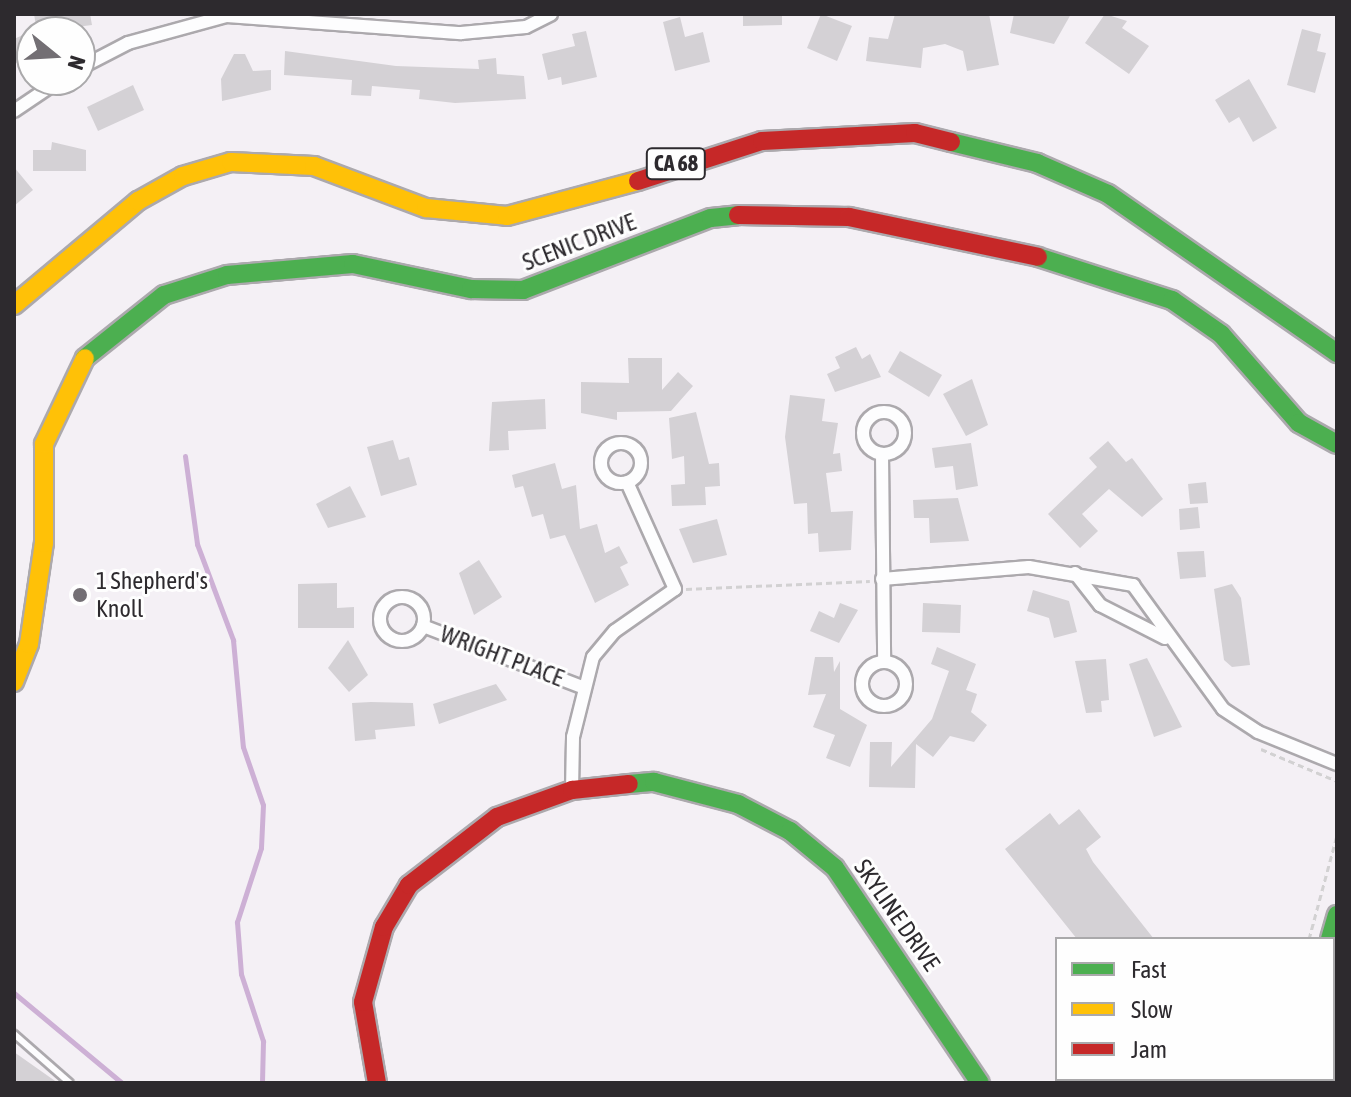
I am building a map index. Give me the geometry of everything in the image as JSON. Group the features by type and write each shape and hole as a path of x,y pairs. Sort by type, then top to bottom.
{"street":[{"path":"96,60 128,43 227,16 461,33 526,27 551,14"},
{"path":"14,111 36,96"},
{"name":"CA 68","path":"14,305 138,201 183,176 231,162 314,166 426,208 507,216 559,207 762,141 915,133 1037,163 1108,194 1337,353"},
{"name":"SCENIC DRIVE","path":"14,682 29,644 42,555 44,444 66,385 123,322 164,295 227,275 353,264 471,289 523,290 711,218 776,210 849,217 1033,255 1172,300 1221,334 1299,423 1337,444"},
{"path":"882,454 884,662"},
{"path":"572,790 582,687 601,644 675,589 627,482"},
{"path":"882,579 1029,567 1075,573 1141,591 1165,638 1238,720 1337,764"},
{"path":"1075,573 1100,605 1165,638"},
{"name":"WRIGHT PLACE","path":"423,626 582,687"},
{"name":"SKYLINE DRIVE","path":"377,1083 363,1002 396,902 469,833 572,790 654,782 697,790 790,831 842,878 980,1083"},
{"path":"1331,937 1337,915"}],"lane":[{"path":"14,1034 70,1083"}],"path":[{"path":"675,589 882,579"},
{"path":"1250,744 1337,781"},
{"path":"1310,937 1337,835"}],"building":[{"path":"34,14 90,16 34,16"},
{"path":"743,14 782,14 782,25 743,26"},
{"path":"821,14 852,26 837,61 807,48"},
{"path":"895,14 989,14 999,65 967,71 963,51 945,44 923,48 921,68 866,61 869,37 888,39"},
{"path":"1014,14 1071,14 1054,44 1010,33"},
{"path":"1105,14 1127,21 1122,28 1149,46 1129,74 1085,43"},
{"path":"680,17 685,37 703,32 710,62 675,71 663,22"},
{"path":"1302,29 1321,34 1317,51 1326,53 1315,93 1287,85"},
{"path":"586,31 597,77 562,85 561,77 548,80 542,54 575,46 572,34"},
{"path":"16,38 14,64 14,39"},
{"path":"285,51 396,66 479,69 478,60 496,58 497,74 524,76 526,99 455,103 419,99 420,90 372,86 371,96 351,95 352,80 284,75"},
{"path":"234,54 245,54 253,71 271,70 271,90 222,101 221,79"},
{"path":"1249,79 1277,128 1253,142 1239,117 1229,123 1215,100"},
{"path":"133,85 144,110 98,131 87,107"},
{"path":"52,142 86,150 86,171 33,171 33,150 51,150"},
{"path":"14,167 33,190 14,206"},
{"path":"856,347 862,359 870,354 881,377 835,392 827,374 840,368 835,357"},
{"path":"900,351 942,375 929,397 888,372"},
{"path":"628,358 662,358 662,390 678,372 693,386 671,411 617,412 617,420 581,413 581,382 629,383"},
{"path":"972,379 988,425 966,436 943,394"},
{"path":"790,395 825,399 822,421 838,423 833,454 840,453 842,471 826,473 831,512 853,511 851,550 819,552 818,533 808,534 807,503 794,504 785,437"},
{"path":"545,399 546,429 508,431 509,450 489,451 492,402"},
{"path":"696,412 709,464 719,463 720,486 705,487 706,505 672,506 671,485 685,484 684,456 672,459 669,418"},
{"path":"393,440 399,460 409,457 417,485 381,496 367,447"},
{"path":"1108,441 1126,462 1132,458 1163,499 1142,517 1109,489 1082,514 1098,531 1080,548 1048,514 1097,467 1089,458"},
{"path":"971,443 978,486 956,490 953,466 935,468 932,448"},
{"path":"555,463 562,489 576,485 580,529 597,524 605,553 619,546 628,563 620,567 629,585 595,603 565,535 550,539 543,514 532,517 523,486 515,488 512,475"},
{"path":"1206,482 1208,503 1190,504 1188,484"},
{"path":"350,486 366,517 328,528 316,504"},
{"path":"958,498 969,541 930,543 929,518 914,518 913,500"},
{"path":"1198,507 1200,528 1180,530 1179,509"},
{"path":"717,519 727,555 693,563 679,529"},
{"path":"1204,551 1206,577 1180,579 1177,552"},
{"path":"479,560 502,597 474,615 459,573"},
{"path":"337,583 337,608 354,607 354,628 298,628 298,584"},
{"path":"1232,584 1241,598 1250,665 1232,667 1224,660 1214,589"},
{"path":"1033,590 1069,601 1077,632 1054,638 1049,618 1027,611"},
{"path":"840,603 858,610 839,643 810,631 819,611 834,618"},
{"path":"923,603 961,605 960,633 922,632"},
{"path":"348,640 368,675 349,692 328,668"},
{"path":"937,647 976,664 966,690 977,694 971,712 987,725 974,742 950,736 933,757 916,744 915,788 869,787 870,742 892,742 891,767 932,719 949,671 931,664"},
{"path":"815,657 833,657 834,672 840,661 840,709 867,725 850,767 826,758 835,735 813,727 826,694 808,695"},
{"path":"1147,658 1182,727 1154,737 1129,664"},
{"path":"1106,659 1109,700 1101,701 1102,712 1086,713 1075,661"},
{"path":"496,684 507,700 439,724 433,704"},
{"path":"352,703 413,703 415,726 375,730 376,739 355,741"},
{"path":"1079,809 1101,837 1086,849 1093,862 1152,937 1075,937 1005,849 1050,813 1059,825"},
{"path":"14,1052 58,1083 14,1083"}],"waterway":[{"path":"185,456 197,544 233,640 243,747 263,805 261,848 237,922 241,974 263,1041 262,1083"},
{"path":"14,993 122,1083"}],"traffic: fast":[{"path":"951,142 1037,163 1108,194 1337,353"},
{"path":"85,358 164,295 227,275 353,264 471,289 523,290 711,218 738,215"},
{"path":"1038,257 1172,300 1221,334 1299,423 1337,444"},
{"path":"629,784 654,782 738,804 790,831 835,868 980,1083"},
{"path":"1331,937 1337,915"}],"traffic: slow":[{"path":"14,305 138,201 183,176 231,162 314,166 426,208 507,216 638,181"},
{"path":"14,682 29,644 44,543 44,444 85,358"}],"traffic: jam":[{"path":"638,181 762,141 915,133 951,142"},
{"path":"738,215 849,217 1038,257"},
{"path":"377,1083 363,1002 384,927 409,885 497,817 572,790 629,784"}],"place":[{"name":"1 Shepherd's Knoll","path":"80,595"}]}
